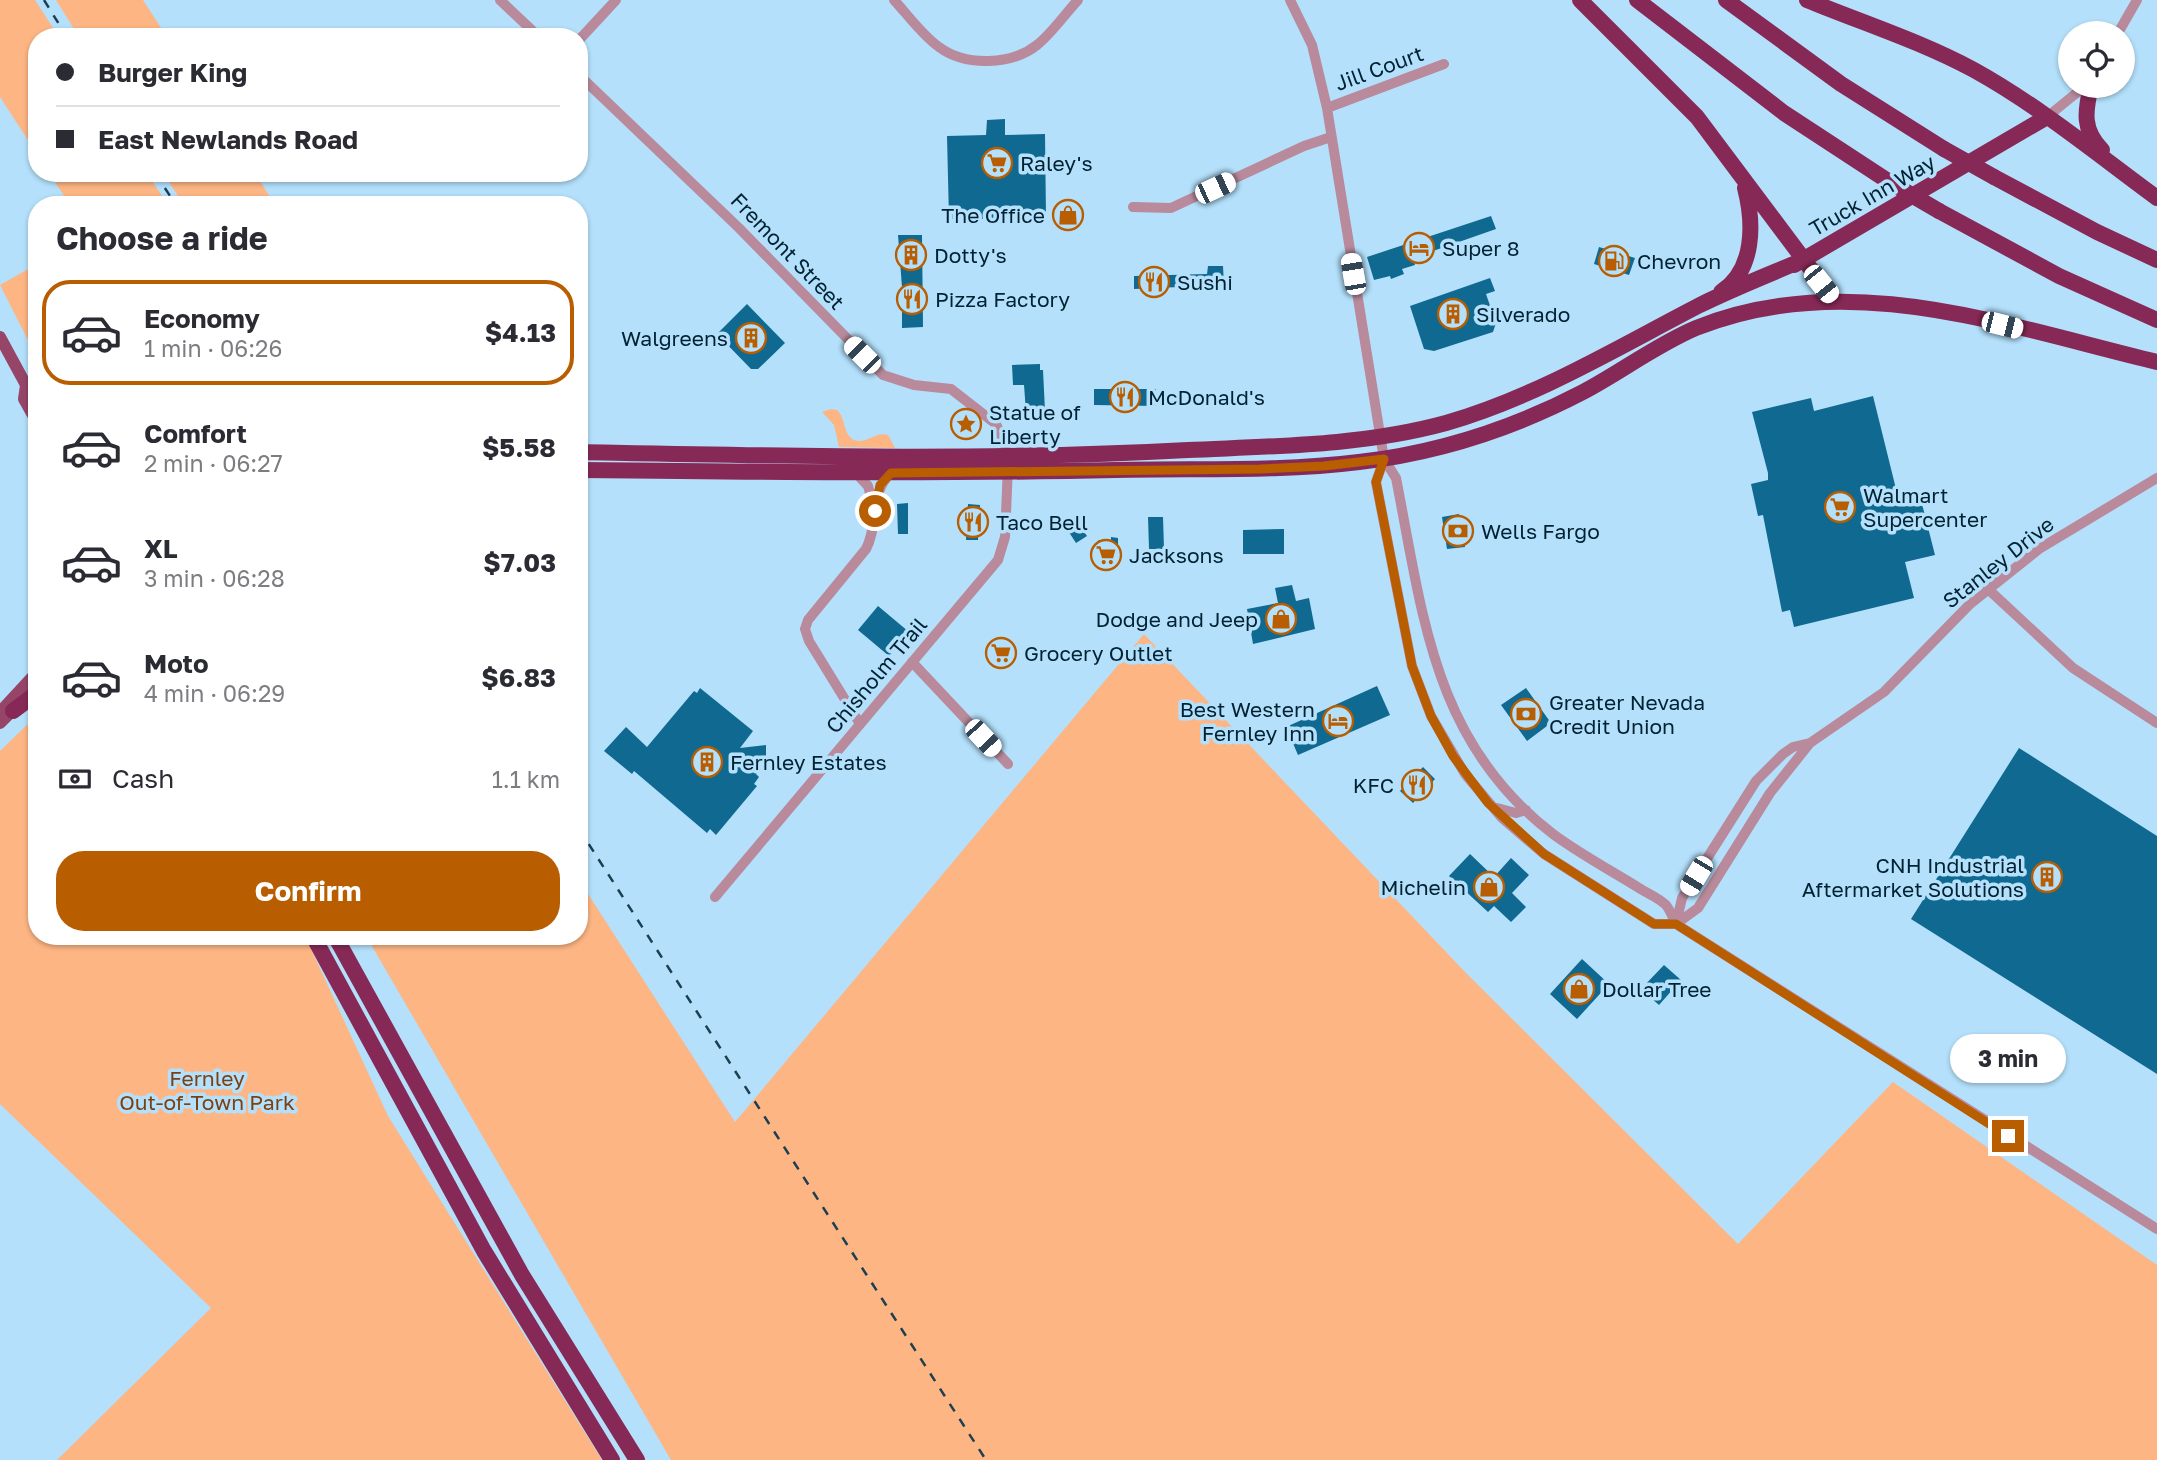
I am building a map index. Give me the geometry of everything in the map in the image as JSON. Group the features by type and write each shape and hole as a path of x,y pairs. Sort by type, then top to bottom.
{"highway":[{"path":"1580,0 1697,117 1834,300"},
{"path":"1637,0 1784,113 1891,183 2059,276 2157,320"},
{"path":"1726,0 1841,83 1944,149 2086,226 2157,260"},
{"path":"1807,0 1894,33 1963,65 2047,117 2157,198"},
{"path":"2088,98 2085,109 2088,133 2101,149 2157,191"},
{"name":"Truck Inn Way","path":"1676,337 2047,117"},
{"path":"1703,304 1727,288 1742,268 1747,255 1751,209 1742,179"},
{"path":"588,453 828,457 1008,455 1293,446 1381,436 1443,424 1529,394 1703,304 1803,260"},
{"path":"588,470 1008,473 1260,469 1384,459 1470,438 1527,418 1586,391 1676,337 1718,320 1763,308 1834,300 1874,301 1929,308 2157,362"},
{"path":"6,711 28,698"},
{"path":"317,945 467,1219 554,1368 612,1460"},
{"path":"319,945 357,1000 369,1010 376,1010"},
{"path":"340,945 528,1284 637,1460"},
{"path":"528,1284 528,1299 556,1354 554,1368"},
{"path":"554,1368 572,1378 601,1404"}],"main road":[{"path":"0,337 28,382"},
{"path":"0,723 28,683"},
{"path":"6,711 28,693"}],"street":[{"path":"500,0 530,28"},
{"path":"588,30 616,0"},
{"path":"894,0 940,48 968,60 1006,60 1024,54 1039,44 1077,0"},
{"path":"1290,0 1312,45 1326,108 1384,459 1396,478 1432,655 1447,696 1477,752 1499,782 1526,810 1567,844 1666,905 1676,924 2157,1229"},
{"path":"2125,21 2137,0"},
{"name":"Jill Court","path":"1326,108 1444,64"},
{"name":"Fremont Street","path":"588,84 739,228 883,375 914,385 951,389 996,424 1008,455 1005,537"},
{"name":"Truck Inn Way","path":"2047,117 2070,98"},
{"path":"1133,207 1171,208 1304,146 1331,137"},
{"path":"1384,459 1376,482 1412,666 1442,738 1488,803 1529,842 1558,864 1654,924 1676,924"},
{"path":"856,473 868,486 875,511"},
{"path":"860,724 809,641 805,629 808,620 873,538 880,485 891,473"},
{"name":"Stanley Drive","path":"1676,924 1698,908 1770,793 1810,743 1884,692 1988,589 2039,549 2157,478"},
{"name":"Chisholm Trail","path":"715,897 998,560 1005,537"},
{"path":"1988,589 2073,668 2157,723"},
{"path":"912,662 1008,764"},
{"name":"Stanley Drive","path":"1676,924 1682,898 1756,781 1783,754 1793,747 1810,743"},
{"path":"1488,803 1505,812 1526,810"}],"green space":[{"path":"0,0 35,0 53,28 28,28 28,140 0,97"},
{"path":"56,0 143,0 161,28 73,28"},
{"path":"55,182 153,182 162,196 64,196"},
{"path":"169,182 261,182 269,196 178,196"},
{"path":"28,269 28,340 0,285"},
{"path":"831,409 840,413 850,438 863,441 883,434 888,435 895,448 839,447 834,425 822,412"},
{"path":"1144,634 1466,973 1738,1244 1893,1082 2157,1265 2157,1460 671,1460 371,945 588,945 588,894 735,1122"},
{"name":"Fernley Out-of-Town Park","path":"28,724 28,945 309,945 388,1116 602,1460 57,1460 211,1308 0,1104 0,751"}],"building":[{"name":"Raley's","path":"1005,119 1005,135 1045,134 1046,219 949,219 947,136 986,135 987,120"},
{"name":"Super 8","path":"1491,216 1496,229 1413,258 1415,265 1402,269 1404,274 1391,279 1390,276 1374,280 1367,257"},
{"path":"898,235 922,235 923,327 902,328"},
{"name":"Chevron","path":"1599,247 1635,258 1629,275 1594,264"},
{"path":"1208,266 1223,266 1224,285 1134,289 1134,276 1207,274"},
{"name":"Silverado","path":"1490,278 1495,291 1486,294 1496,323 1493,332 1434,351 1424,349 1410,306"},
{"name":"Walgreens","path":"747,304 785,343 758,369 751,369 717,334"},
{"path":"1040,364 1040,370 1043,370 1045,411 1026,412 1024,385 1013,385 1012,365"},
{"name":"McDonald's","path":"1094,389 1156,389 1156,406 1094,405"},
{"name":"Walmart Supercenter","path":"1873,396 1899,501 1920,496 1935,555 1905,562 1914,598 1794,627 1790,610 1782,612 1763,515 1758,516 1751,484 1768,480 1752,412 1811,398 1814,411"},
{"path":"908,503 908,534 898,534 897,504"},
{"name":"Taco Bell","path":"968,504 980,505 978,540 966,540"},
{"name":"Wells Fargo","path":"1459,514 1461,526 1471,525 1473,536 1464,537 1465,547 1447,549 1442,517"},
{"path":"1074,517 1087,536 1076,543 1063,523"},
{"path":"1148,517 1163,517 1164,549 1149,549"},
{"path":"1284,529 1284,554 1243,554 1243,530"},
{"name":"Jacksons","path":"1111,537 1118,538 1118,566 1095,566 1095,544 1099,540 1111,541"},
{"name":"Dodge and Jeep","path":"1292,585 1296,601 1309,598 1315,629 1253,644 1247,609 1278,603 1275,588"},
{"path":"878,606 909,632 889,656 858,630"},
{"name":"Best Western Fernley Inn","path":"1377,686 1390,715 1298,755 1286,727"},
{"name":"Fernley Estates","path":"700,688 753,731 740,748 766,745 766,756 739,758 758,771 756,774 759,777 754,784 757,786 716,835 710,829 707,833 634,771 632,774 604,751 626,727 647,747 694,691 697,693"},
{"name":"Greater Nevada Credit Union","path":"1526,688 1551,723 1527,741 1501,705"},
{"name":"CNH Industrial Aftermarket Solutions","path":"2019,748 2157,836 2157,1074 1911,919"},
{"name":"KFC","path":"1423,767 1435,779 1413,803 1400,791"},
{"name":"Michelin","path":"1470,854 1494,877 1511,858 1529,875 1512,893 1526,907 1511,922 1494,906 1488,912 1449,876"},
{"name":"Dollar Tree","path":"1582,959 1609,984 1577,1019 1550,994"},
{"path":"1664,965 1681,980 1659,1005 1641,989"}],"railway":[{"path":"44,0 61,28"},
{"path":"161,182 170,196"},
{"path":"588,843 986,1460"}],"place":[{"name":"Raley's","path":"997,163"},
{"name":"The Office","path":"1068,215"},
{"name":"Super 8","path":"1419,248"},
{"name":"Dotty's","path":"911,255"},
{"name":"Chevron","path":"1614,261"},
{"name":"Sushi","path":"1154,282"},
{"name":"Pizza Factory","path":"912,299"},
{"name":"Silverado","path":"1453,314"},
{"name":"Walgreens","path":"751,338"},
{"name":"McDonald's","path":"1125,397"},
{"name":"Statue of Liberty","path":"966,424"},
{"name":"Walmart Supercenter","path":"1840,507"},
{"name":"Taco Bell","path":"973,522"},
{"name":"Wells Fargo","path":"1458,531"},
{"name":"Jacksons","path":"1106,555"},
{"name":"Dodge and Jeep","path":"1281,619"},
{"name":"Grocery Outlet","path":"1001,653"},
{"name":"Greater Nevada Credit Union","path":"1526,714"},
{"name":"Best Western Fernley Inn","path":"1338,721"},
{"name":"Fernley Estates","path":"707,762"},
{"name":"KFC","path":"1417,785"},
{"name":"CNH Industrial Aftermarket Solutions","path":"2047,877"},
{"name":"Michelin","path":"1489,887"},
{"name":"Dollar Tree","path":"1579,989"}],"route":[{"path":"875,511 880,485 891,473 1260,469 1324,466 1384,459 1376,482 1412,666 1442,738 1488,803 1529,842 1558,864 1654,924 1676,924 2008,1136"}]}
